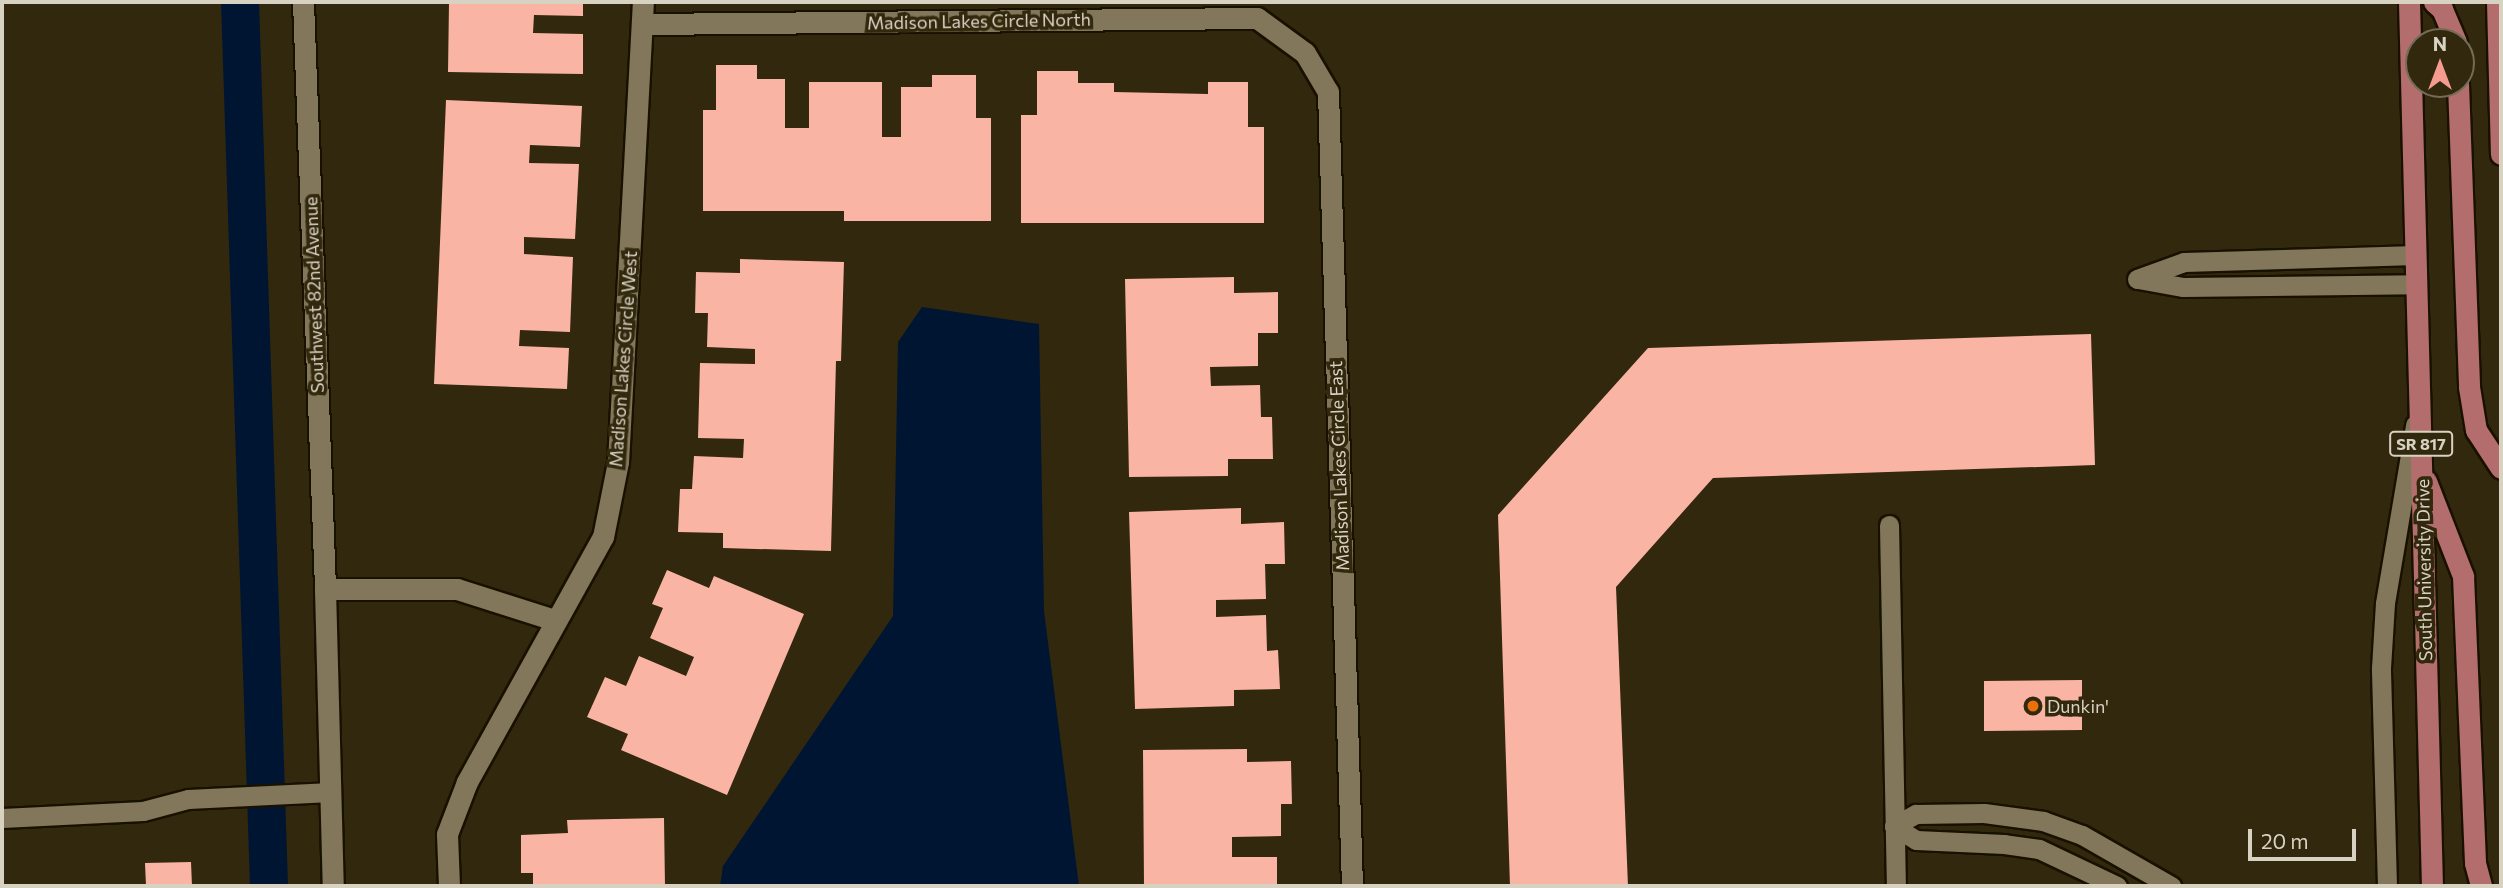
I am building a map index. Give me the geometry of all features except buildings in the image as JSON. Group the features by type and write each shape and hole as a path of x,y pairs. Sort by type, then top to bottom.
{"main road":[{"name":"South University Drive","path":"2409,2 2432,886"},
{"path":"2434,2 2442,9 2450,28"},
{"path":"2497,2 2501,154"},
{"path":"2459,98 2469,387 2476,430 2501,468"},
{"path":"2422,469 2463,576 2475,863 2481,886"}],"street":[{"name":"Southwest 82nd Avenue","path":"303,2 325,589 332,886"},
{"name":"Madison Lakes Circle West","path":"449,886 447,834 467,782 603,537 618,462 643,2"},
{"name":"Madison Lakes Circle North","path":"643,24 1256,19 1305,53"},
{"name":"Madison Lakes Circle East","path":"1305,53 1328,92 1352,886"},
{"path":"325,589 457,589 555,620"}],"lane":[{"path":"2416,255 2184,262 2137,278 2183,287 2417,284"},
{"path":"2387,886 2381,668 2385,603 2419,397"},
{"path":"1889,525 1896,886"},
{"path":"2,818 143,811 188,799 331,792"},
{"path":"1894,825 1916,814 1984,813 2043,821 2082,835 2171,886"},
{"path":"1894,825 1916,840 2004,844 2039,849 2117,886"}],"water":[{"path":"922,307 1039,324 1044,611 1079,886 720,886 723,866 893,616 898,342"}],"waterway":[{"path":"240,2 269,886"}],"place":[{"name":"Dunkin'","path":"2033,706"}]}
